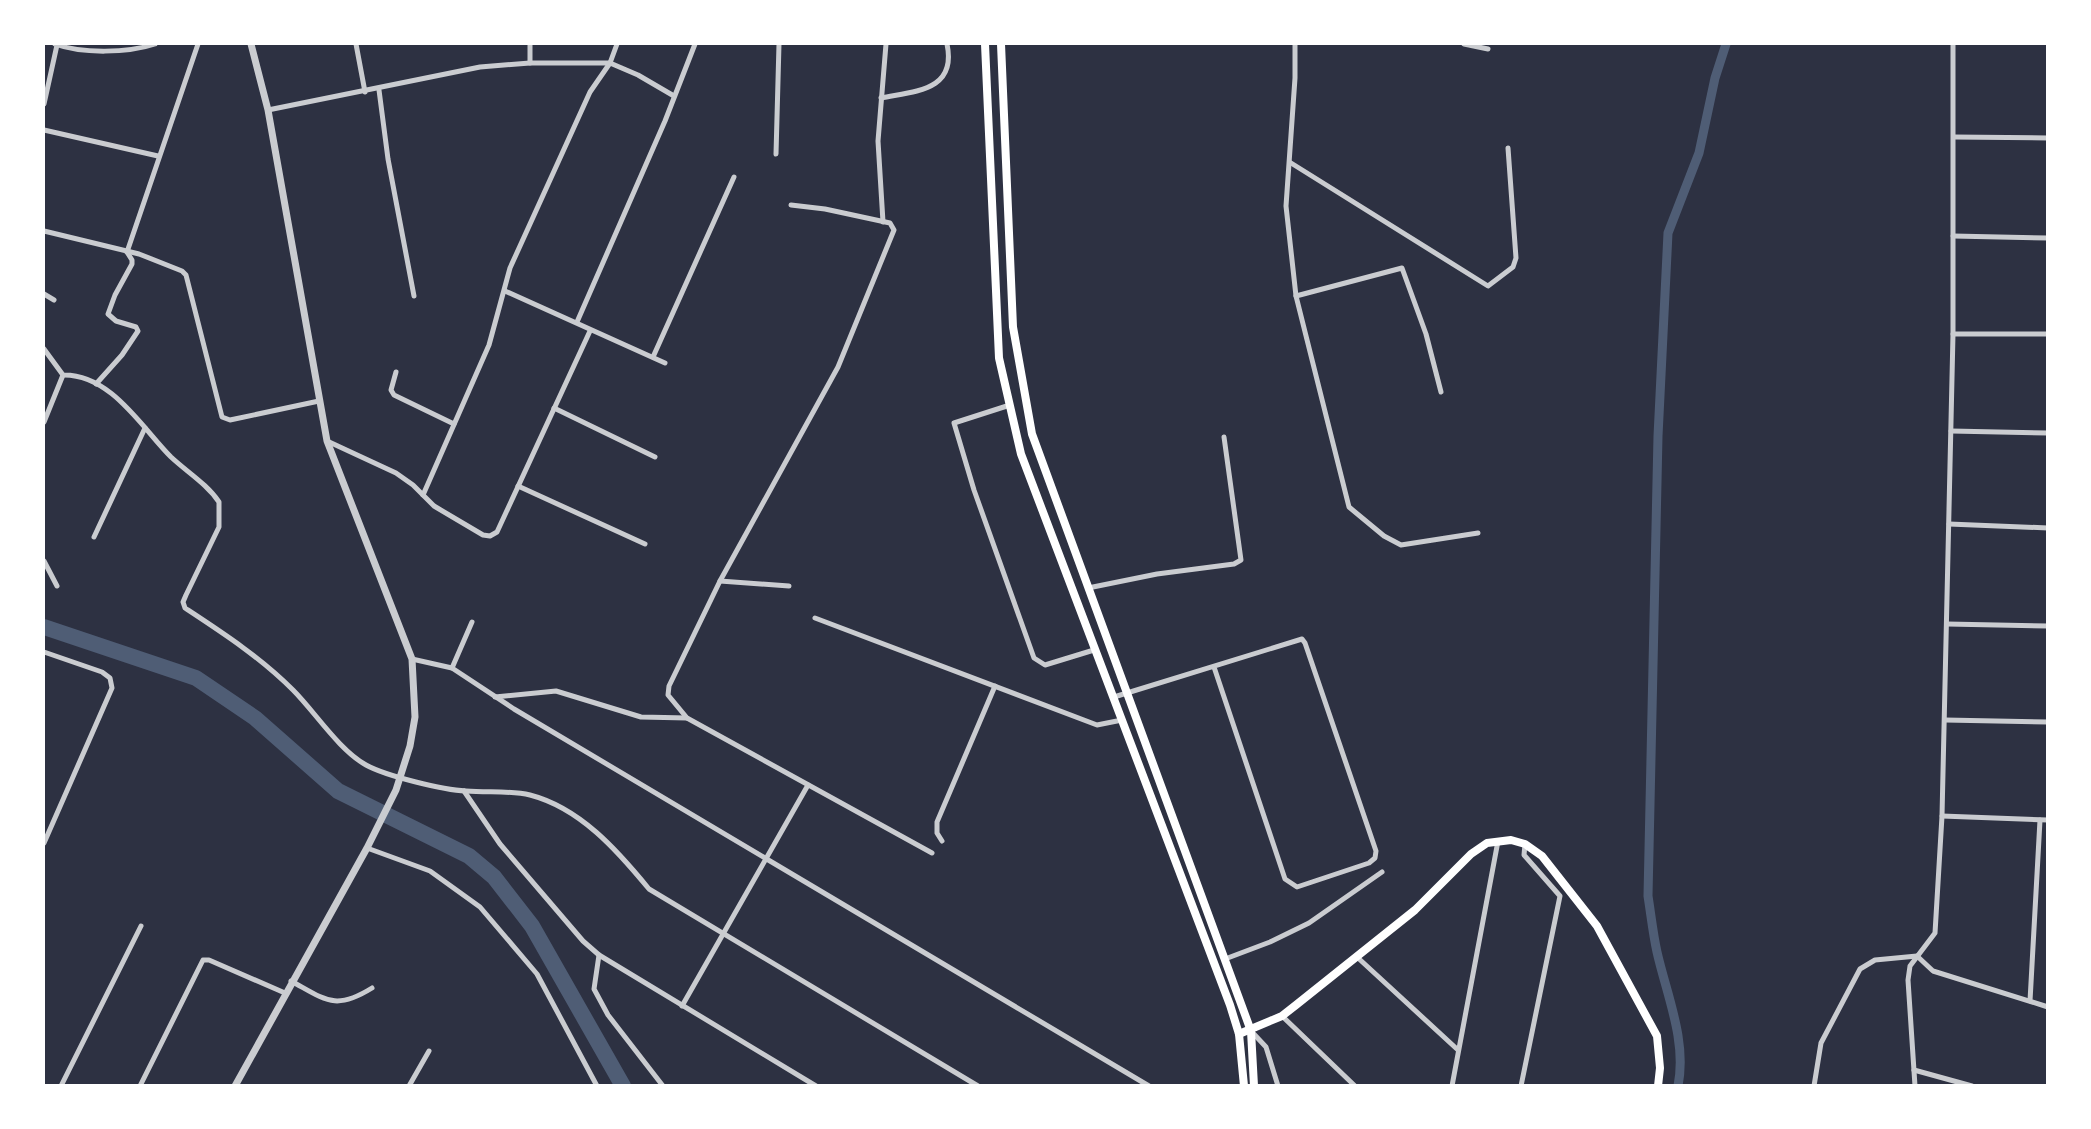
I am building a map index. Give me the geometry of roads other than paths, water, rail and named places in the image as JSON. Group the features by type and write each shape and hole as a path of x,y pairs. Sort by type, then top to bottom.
{"main road":[{"path":"985,44 999,358 1021,454 1239,1034 1244,1086"},
{"path":"1001,44 1013,327 1032,434 1251,1031 1254,1086"},
{"path":"994,253 1010,250"},
{"path":"1239,1034 1251,1031 1282,1016 1416,910 1471,854 1487,843 1498,841 1525,844 1542,856 1559,875 1598,926 1639,1000 1657,1036 1660,1068 1658,1086"}],"street":[{"path":"44,104 56,44 112,51 155,44"},
{"path":"96,384 122,355 138,331 136,327 116,321 108,314 115,295 132,264 127,252 198,44"},
{"path":"235,1086 291,981 367,848 396,790 402,777 415,717 412,659 327,441 318,401 268,110 251,44"},
{"path":"356,44 365,92"},
{"path":"530,44 530,63"},
{"path":"423,495 489,345 510,268 590,92 610,63 617,44"},
{"path":"577,322 695,44"},
{"path":"776,154 779,44"},
{"path":"884,222 878,141 886,44"},
{"path":"880,98 936,84 947,70 947,44"},
{"path":"1295,44 1291,163 1286,206 1296,296 1349,507 1384,536 1401,545 1478,533"},
{"path":"1464,44 1488,49"},
{"path":"1915,1086 1908,980 1910,966 1927,947 1935,933 1942,816 1953,333 1953,44"},
{"path":"268,110 379,90 480,68 530,63 610,63 638,75 674,96"},
{"path":"379,90 388,159 414,296"},
{"path":"44,130 158,156"},
{"path":"1954,137 2048,138"},
{"path":"1291,163 1488,286 1513,267 1516,258 1508,148"},
{"path":"653,357 734,177"},
{"path":"791,205 825,209 884,222 893,225 894,230 838,367 720,581 669,686 671,700 687,718 932,853"},
{"path":"44,231 127,252 182,271 186,275 222,417 230,420 318,401"},
{"path":"1953,236 2048,238"},
{"path":"1296,296 1402,268 1426,334 1441,392"},
{"path":"504,291 665,363"},
{"path":"44,294 54,300"},
{"path":"327,441 396,473 434,506 483,535 490,536 497,532 591,331"},
{"path":"1953,333 2048,334"},
{"path":"44,349 63,375"},
{"path":"396,372 392,381 394,395 454,424"},
{"path":"63,375 73,375 96,384 115,397 174,460 214,495 221,508 219,527 183,602 185,608 234,638 292,689 340,741 365,764 402,777 464,791 530,795 570,812 594,829 649,889 978,1086"},
{"path":"44,422 63,375"},
{"path":"1010,405 954,423 974,490 1034,658 1045,664 1094,650"},
{"path":"554,408 655,457"},
{"path":"94,537 145,428"},
{"path":"1951,431 2048,433"},
{"path":"1088,588 1157,574 1234,564 1241,560 1224,437"},
{"path":"518,486 645,544"},
{"path":"1949,524 2048,528"},
{"path":"44,561 57,586"},
{"path":"720,581 789,586"},
{"path":"815,618 1097,725 1122,720"},
{"path":"452,668 472,622"},
{"path":"1947,624 2048,626"},
{"path":"1114,697 1302,639 1376,850 1375,858 1369,863 1297,887 1285,879 1214,667"},
{"path":"44,652 102,672 110,678 112,687 44,843"},
{"path":"412,659 435,662 452,668 495,697 1149,1086"},
{"path":"942,841 937,833 937,822 995,686"},
{"path":"495,697 556,691 640,717 687,718"},
{"path":"1945,720 2048,722"},
{"path":"682,1006 808,785"},
{"path":"464,791 500,844 583,941 598,955 816,1086"},
{"path":"1942,816 2048,820"},
{"path":"2030,1002 2040,820"},
{"path":"1452,1086 1498,841"},
{"path":"1521,1086 1560,896 1524,855 1525,844"},
{"path":"367,848 430,871 480,907 537,974 597,1086"},
{"path":"1225,959 1270,942 1309,923 1382,872"},
{"path":"61,1086 141,926"},
{"path":"598,955 594,989 608,1015 663,1086"},
{"path":"1814,1086 1821,1043 1860,969 1875,960 1917,956 1933,971 2048,1007"},
{"path":"1357,957 1458,1050"},
{"path":"140,1086 203,960 209,960 285,993"},
{"path":"291,981 325,998 342,1002 352,1001 372,988"},
{"path":"1282,1016 1355,1086"},
{"path":"1251,1031 1266,1047 1278,1086"},
{"path":"410,1086 429,1051"},
{"path":"1914,1070 1972,1086"}],"waterway":[{"path":"1678,1086 1680,1069 1678,1035 1657,952 1648,896 1658,436 1668,233 1699,153 1715,78 1726,44"},
{"path":"44,627 196,678 255,718 338,791 469,856 494,877 532,926 623,1086"}]}
